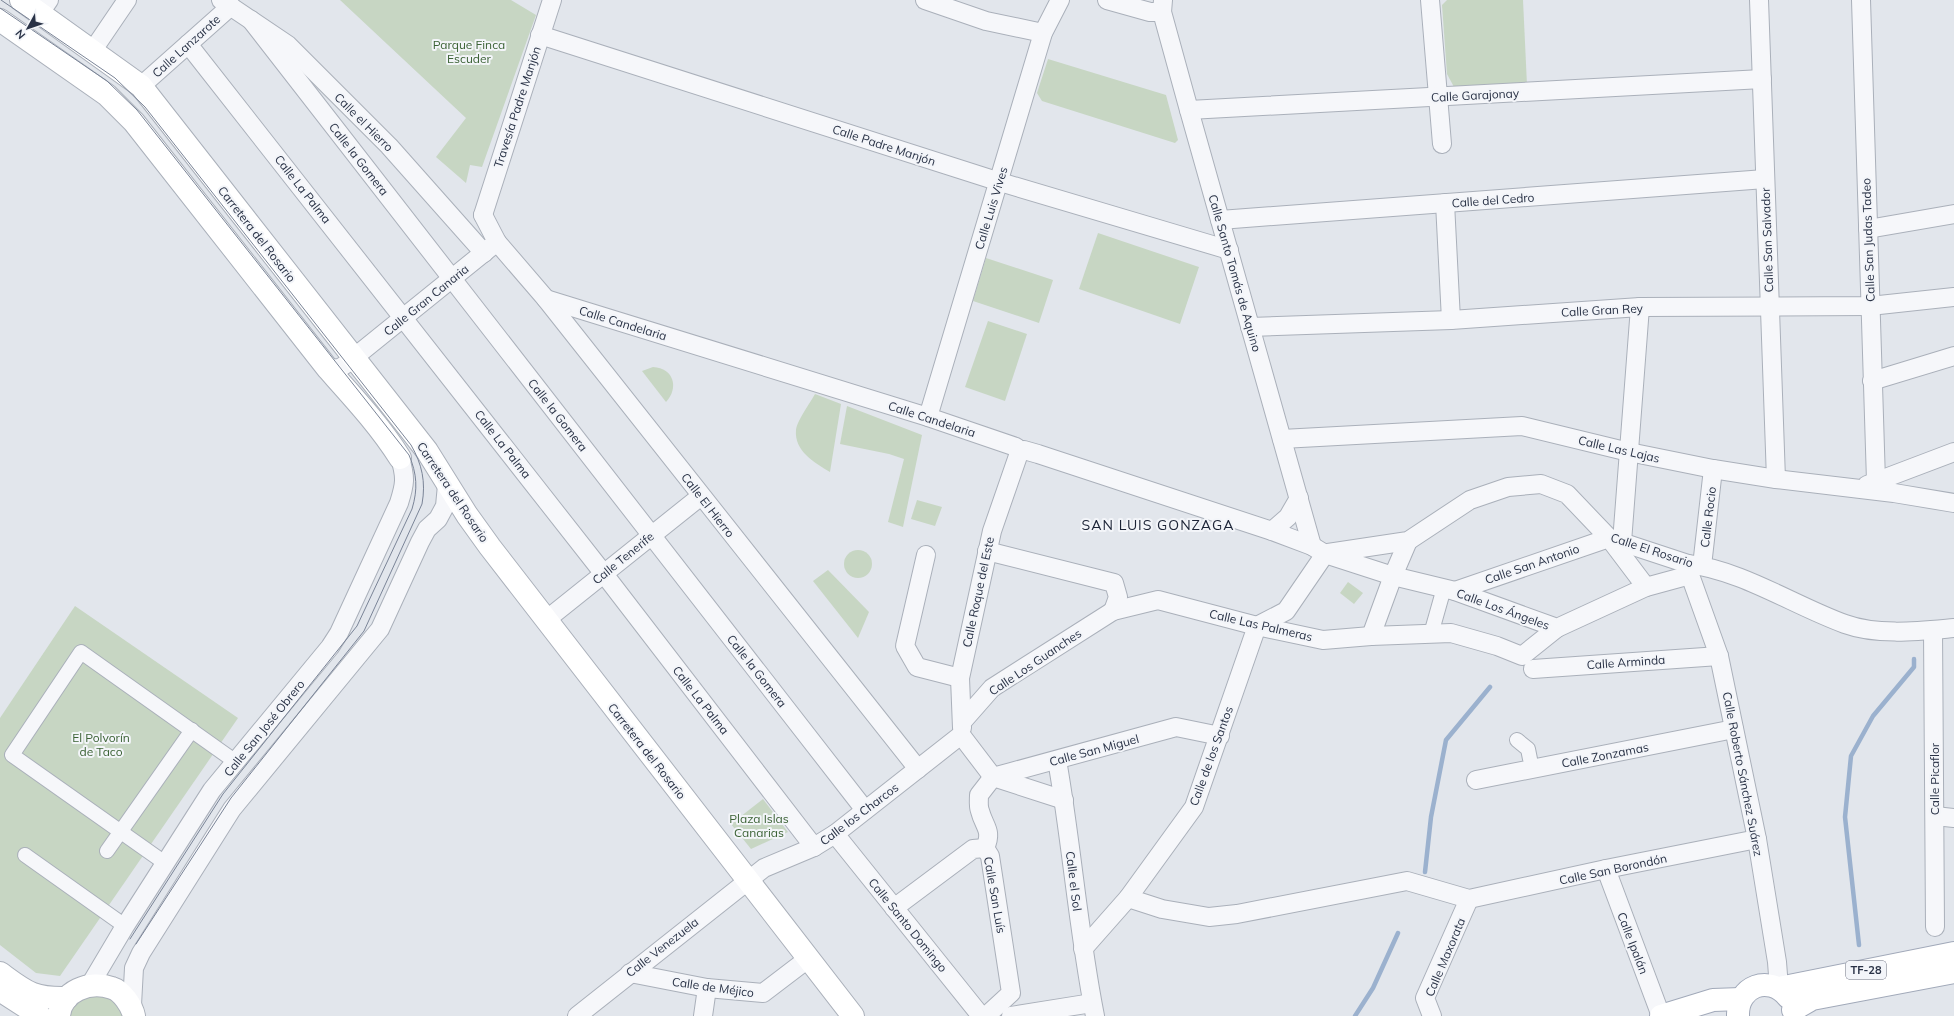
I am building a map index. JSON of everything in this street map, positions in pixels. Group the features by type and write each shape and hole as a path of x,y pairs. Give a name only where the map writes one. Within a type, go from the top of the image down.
{"main road":[{"name":"Carretera del Rosario","path":"21,0 44,7 93,50 141,86 427,451 447,485 490,547 854,1016"},
{"path":"0,20 107,95 126,113 328,369 352,395 400,458"},
{"name":"TF-28","path":"1779,988 1954,953"},
{"name":"TF-28","path":"1661,1016 1713,1000 1739,1007 1746,992 1759,985 1770,985 1779,988 1788,996 1793,1013 1812,999 1954,972"},
{"path":"2,979 31,994 50,998 63,1007 77,989 90,985 113,988 133,1011"},
{"path":"2,979 40,1016"}],"street":[{"path":"93,50 127,0"},
{"name":"Travesía Padre Manjón","path":"483,215 552,0"},
{"path":"925,0 986,21 1043,33"},
{"name":"Calle Luis Vives","path":"928,417 1000,182 1043,33 1060,0"},
{"path":"1107,0 1150,12 1163,6"},
{"path":"1430,0 1442,144"},
{"name":"Calle San Salvador","path":"1759,0 1776,479"},
{"name":"Calle San Judas Tadeo","path":"1861,0 1876,481"},
{"name":"Calle el Hierro","path":"226,3 288,45 389,146 449,214 491,248"},
{"name":"Calle Lanzarote","path":"141,86 188,44 226,3"},
{"name":"Calle Santo Tomás de Aquino","path":"1163,6 1189,110 1228,250 1299,498 1318,550"},
{"name":"Calle la Gomera","path":"251,20 865,810"},
{"name":"Calle Padre Manjón","path":"540,35 1000,182 1228,250"},
{"name":"Calle La Palma","path":"188,44 405,318 814,847"},
{"name":"Calle Garajonay","path":"1189,110 1762,79"},
{"path":"320,108 324,103 332,98 342,99"},
{"name":"Calle del Cedro","path":"1220,220 1765,179"},
{"path":"1446,203 1451,320"},
{"path":"449,214 483,215 491,248"},
{"path":"1868,229 1954,214"},
{"name":"Calle Gran Canaria","path":"328,369 340,368 355,358 491,248"},
{"name":"Calle El Hierro","path":"491,248 546,299 918,769"},
{"name":"Calle Gran Rey","path":"1250,327 1451,320 1640,307 1870,306 1954,297"},
{"name":"Calle Candelaria","path":"546,299 928,417 1016,446 1019,453"},
{"path":"1640,307 1629,452 1616,540 1646,587"},
{"path":"1872,381 1954,356"},
{"name":"Calle Las Lajas","path":"1282,439 1522,426 1629,452 1713,469 1954,503"},
{"path":"1019,453 1024,450 1038,454 1272,531 1318,550 1286,611 1257,626"},
{"path":"1859,490 1876,481 1954,452"},
{"name":"Calle Roque del Este","path":"962,728 960,683 987,551 996,516 1019,453"},
{"name":"Calle San José Obrero","path":"90,985 165,862 212,790 330,647 339,633 399,503 405,483 405,473 400,458"},
{"name":"Calle Rocio","path":"1693,569 1713,469"},
{"name":"Calle El Rosario","path":"1318,550 1408,541 1470,500 1508,487 1541,484 1567,494 1616,540 1693,569 1757,585 1846,624 1879,631 1954,628"},
{"path":"133,1011 134,968 141,953 232,809 380,629 420,542 428,529 438,519 445,506 447,485"},
{"name":"Calle Tenerife","path":"546,620 701,496"},
{"path":"1272,531 1288,517 1299,498"},
{"name":"Calle San Antonio","path":"1450,590 1616,540"},
{"path":"1371,636 1393,576 1408,541"},
{"name":"Calle Los Ángeles","path":"1318,550 1393,576 1450,590 1557,628 1646,587 1693,569"},
{"path":"987,551 1114,584 1118,597 1113,611"},
{"path":"926,555 905,646 917,667 960,683 982,699"},
{"name":"Calle Roberto Sánchez Suárez","path":"1693,569 1719,656 1757,839 1777,962 1779,988"},
{"path":"1431,634 1450,590"},
{"name":"Calle Las Palmeras","path":"1113,611 1158,600 1257,626 1323,640 1371,636 1451,633 1497,646 1522,656 1557,628"},
{"name":"Calle Los Guanches","path":"962,728 982,699 992,688 1113,611"},
{"name":"Calle de los Santos","path":"1083,949 1128,898 1194,807 1220,736 1257,626"},
{"name":"Calle Picaflor","path":"1933,630 1935,816 1933,828 1935,927"},
{"path":"165,862 12,755 81,652 236,762"},
{"name":"Calle Arminda","path":"1533,669 1719,656"},
{"name":"Calle San Miguel","path":"993,777 1176,727 1220,736"},
{"path":"962,728 978,757 993,777 1064,800"},
{"name":"Calle los Charcos","path":"748,880 764,868 814,847 835,834 918,769 962,728"},
{"name":"Calle Zonzamas","path":"1476,780 1734,729"},
{"path":"107,851 192,730"},
{"path":"1517,740 1530,748"},
{"name":"Calle el Sol","path":"1056,760 1064,800 1083,949 1097,1012"},
{"path":"985,848 989,832 979,810 979,795 993,777"},
{"path":"1935,816 1954,818"},
{"name":"Calle Santo Domingo","path":"835,834 981,1016"},
{"name":"Calle San Borondón","path":"1470,899 1757,839"},
{"name":"Calle San Luís","path":"894,908 973,850 985,848 990,856 1011,993 986,1016"},
{"path":"25,855 125,926"},
{"name":"Calle Ipalán","path":"1606,870 1661,1016"},
{"name":"Calle Venezuela","path":"577,1016 748,880"},
{"path":"1128,898 1162,909 1209,917 1237,914 1407,881 1470,899"},
{"name":"Calle Maxorata","path":"1432,1016 1425,998 1470,899"},
{"name":"Calle de Méjico","path":"630,973 707,988 763,993 809,958"},
{"path":"703,1016 707,988"},
{"path":"1011,1016 1097,1012"}],"green space":[{"name":"Parque Finca Escuder","path":"340,0 511,0 536,15 482,167 470,165 466,183 436,157 466,118"},
{"path":"1447,0 1523,0 1527,85 1454,87 1447,74 1442,5"},
{"path":"1048,59 1166,95 1178,140 1175,143 1042,101 1037,93"},
{"path":"1098,233 1199,267 1180,324 1079,289"},
{"path":"986,258 1053,280 1039,323 973,301"},
{"path":"988,321 1027,334 1005,401 965,387"},
{"path":"653,367 666,371 672,380 672,391 666,402 642,371"},
{"path":"815,394 841,404 830,472 807,456 798,444 796,437 797,426"},
{"path":"847,406 922,435 903,527 888,522 904,459 889,454 840,444"},
{"path":"917,500 942,507 935,526 911,519"},
{"path":"858,550 868,554 872,564 868,574 858,578 848,574 844,564 848,554"},
{"path":"828,570 869,612 858,638 813,581"},
{"path":"1348,582 1363,593 1354,604 1340,593"},
{"name":"El Polvorín de Taco","path":"75,606 238,718 60,976 36,973 0,945 0,718"},
{"name":"Plaza Islas Canarias","path":"763,799 788,832 751,849 731,824"},
{"path":"93,995 113,999 125,1016 68,1016 79,1000"}],"waterway":[{"path":"1859,945 1845,817 1851,756 1873,716 1914,667 1914,659"},
{"path":"1425,872 1431,817 1446,740 1490,687"},
{"path":"1355,1016 1373,988 1398,933"}],"tram line":[{"path":"1,0 115,78 145,107 411,445 418,459 422,473 424,488 422,504 364,631 231,798 136,944"},
{"path":"0,8 107,81 137,110 409,455 414,469 416,482 412,509 357,626 223,794 130,939"}],"district":[{"name":"SAN LUIS GONZAGA","path":"1158,525"}]}
